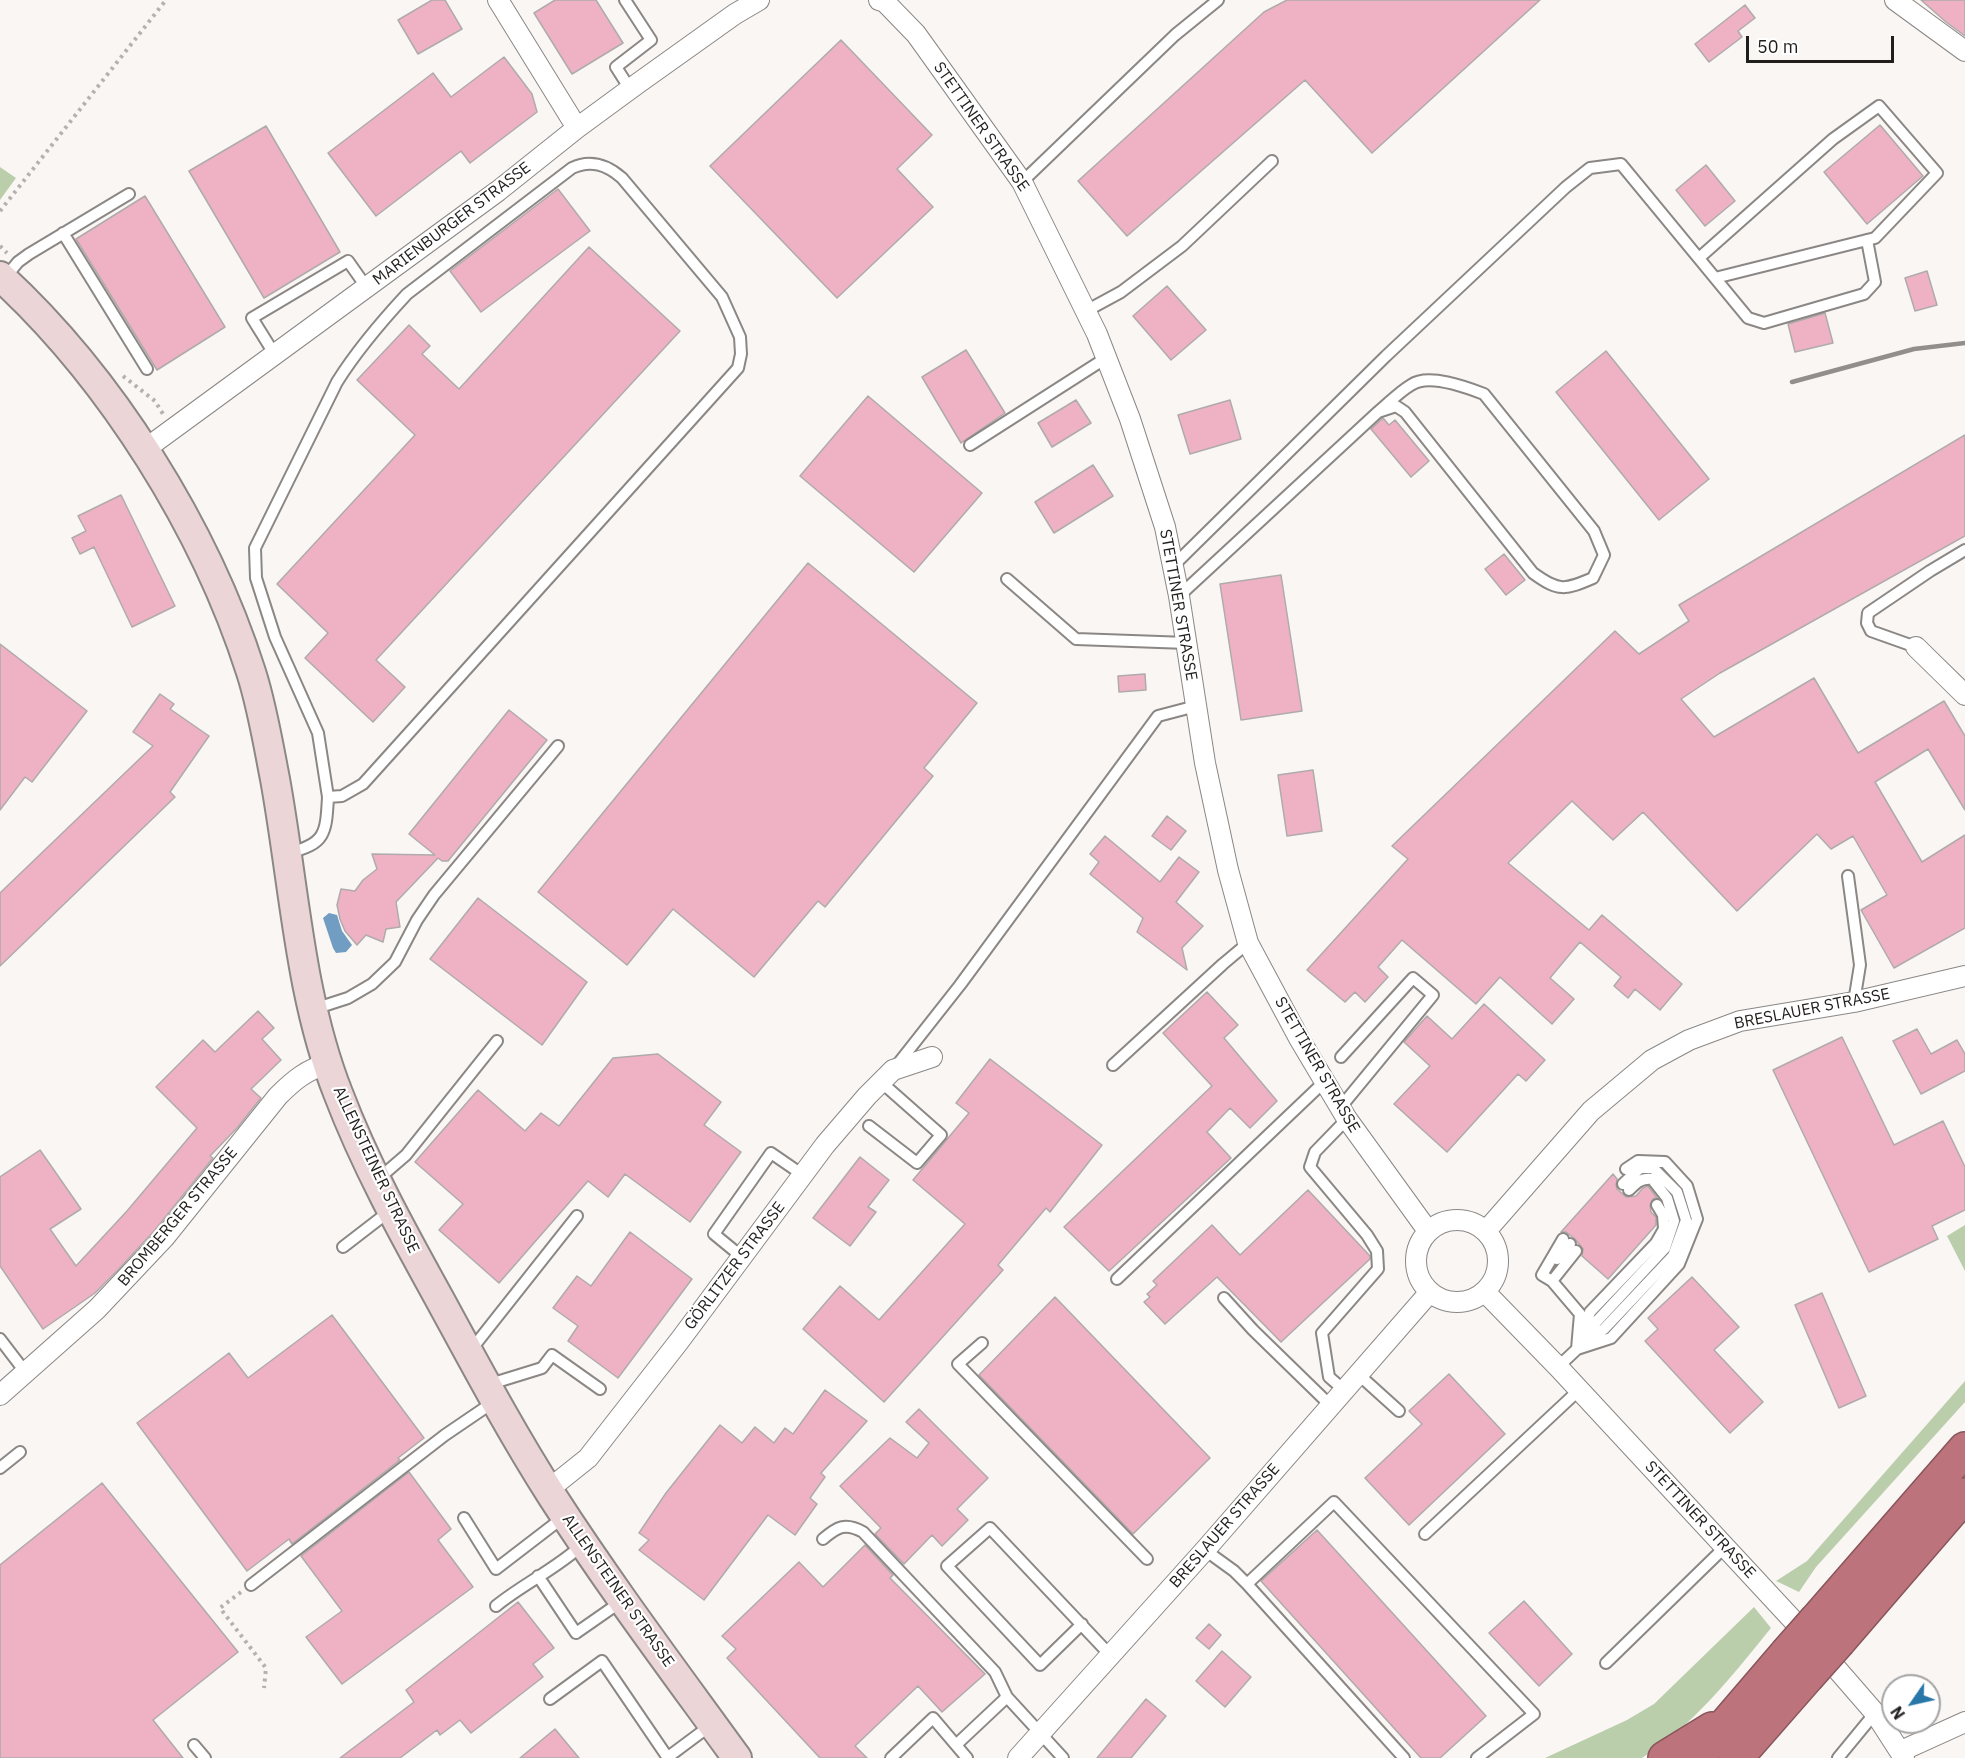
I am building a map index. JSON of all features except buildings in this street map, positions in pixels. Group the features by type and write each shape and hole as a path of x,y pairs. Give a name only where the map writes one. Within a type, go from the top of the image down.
{"highway":[{"path":"1828,1630 1965,1449"},
{"path":"1736,1758 1797,1665 1828,1630 1965,1495"},
{"path":"1665,1758 1732,1717 1797,1665"},
{"path":"1697,1758 1732,1717"}],"street":[{"path":"498,0 578,128"},
{"name":"MARIENBURGER STRASSE","path":"144,450 498,191 630,89 735,14 759,0"},
{"name":"STETTINER STRASSE","path":"879,0 885,2 916,34 1022,182 1086,311 1130,419 1165,526 1179,596 1204,756 1228,870 1248,943 1343,1114 1428,1231"},
{"path":"1895,0 1965,51"},
{"name":"ALLENSTEINER STRASSE","path":"2,278 37,312 76,357 144,450 171,493 221,594 252,675 264,725 313,1009 327,1064 341,1102 376,1180 491,1393 548,1490 623,1600 737,1758"},
{"path":"1916,647 1965,695"},
{"name":"BRESLAUER STRASSE","path":"1486,1232 1591,1112 1652,1060 1689,1040 1740,1021 1854,1002 1965,976"},
{"name":"GÖRLITZER STRASSE","path":"548,1490 588,1458 742,1257 825,1144 887,1076 932,1057"},
{"name":"BROMBERGER STRASSE","path":"0,1395 97,1309 164,1238 278,1096 301,1075 314,1067 327,1064"},
{"path":"1457,1220 1476,1224 1486,1232 1494,1242 1498,1255 1498,1269 1485,1292 1464,1302 1451,1302 1440,1299 1430,1292 1421,1282 1416,1269 1416,1256 1420,1242 1428,1231 1438,1224 1457,1220"},
{"name":"BRESLAUER STRASSE","path":"1018,1758 1205,1550 1430,1292"},
{"name":"STETTINER STRASSE","path":"1485,1292 1725,1547 1875,1713 1902,1755"},
{"path":"1902,1755 1965,1722"}],"lane":[{"path":"625,0 651,40 616,67 630,89"},
{"path":"1022,182 1175,36 1218,0"},
{"path":"1700,258 1833,139 1879,105 1937,173 1875,238 1715,278"},
{"path":"1086,311 1121,292 1182,246 1272,161"},
{"path":"287,854 306,849 317,843 323,834 328,797 318,734 275,637 256,578 255,548 336,382 352,357 385,317 407,294 572,168 582,163 596,163 610,168 622,178 722,297 740,338 741,354 738,368 363,784 342,796 328,797"},
{"path":"1173,566 1386,356 1566,187 1590,168 1621,164 1748,318 1764,322 1864,294 1875,282 1867,240"},
{"path":"2,278 24,258 129,194"},
{"path":"63,233 147,369"},
{"path":"275,355 252,318 348,261 367,288"},
{"path":"970,445 1106,358"},
{"path":"1179,596 1378,412 1413,383 1430,381 1459,385 1484,394 1594,531 1604,555 1593,578 1570,588 1551,586 1533,573 1405,412 1396,406 1378,412"},
{"path":"1916,647 1871,631 1867,623 1868,613 1965,550"},
{"path":"1007,579 1076,639 1186,643"},
{"path":"869,1126 917,1163 941,1134 887,1076 960,985 1158,716 1196,706"},
{"path":"313,1009 348,998 372,984 395,962 417,920 434,895 558,746"},
{"path":"1848,876 1860,965 1854,1002"},
{"path":"1113,1065 1248,943"},
{"path":"1341,1057 1413,978 1433,995 1315,1152 1310,1167 1367,1235 1377,1251 1378,1269 1322,1333 1329,1377 1344,1390"},
{"path":"376,1180 406,1155 497,1041"},
{"path":"1118,1279 1324,1082"},
{"path":"742,1257 714,1234 771,1153 803,1175"},
{"path":"1577,1349 1611,1338 1679,1264 1697,1220 1687,1186 1665,1162 1638,1161 1626,1169"},
{"path":"1558,1368 1577,1349 1597,1321 1665,1248 1674,1221 1667,1198 1652,1179 1644,1179 1632,1187"},
{"path":"1577,1349 1590,1312 1656,1243 1664,1229 1663,1215 1657,1205"},
{"path":"343,1248 392,1210"},
{"path":"469,1352 578,1216"},
{"path":"1547,1278 1570,1245 1547,1278"},
{"path":"1547,1278 1580,1314 1577,1349"},
{"path":"1224,1298 1253,1330 1331,1406"},
{"path":"0,1339 26,1373"},
{"path":"982,1343 958,1364 1147,1559"},
{"path":"251,1585 445,1435 491,1393 542,1368 552,1355 600,1389"},
{"path":"1358,1374 1400,1411"},
{"path":"1425,1534 1579,1390"},
{"path":"0,1468 20,1452"},
{"path":"1247,1584 1334,1502 1534,1714 1477,1758"},
{"path":"464,1518 496,1569 566,1516"},
{"path":"823,1539 832,1531 843,1526 854,1527 863,1532 995,1672 1007,1697 1063,1758"},
{"path":"1082,1624 1040,1665 947,1566 990,1528 1082,1624 1111,1656"},
{"path":"496,1606 515,1591 567,1559 584,1543"},
{"path":"1606,1664 1725,1547"},
{"path":"1205,1550 1234,1571 1247,1584 1404,1758"},
{"path":"538,1576 576,1633 623,1600"},
{"path":"550,1699 602,1661 668,1758 712,1724"},
{"path":"957,1744 1007,1697"},
{"path":"1838,1758 1875,1713"},
{"path":"891,1758 933,1718 967,1758"},
{"path":"194,1745 205,1758"}],"path":[{"path":"0,210 166,0"},
{"path":"251,1585 220,1608 266,1668 264,1688"}],"green space":[{"path":"0,167 16,178 0,200"},
{"path":"1965,1225 1965,1271 1947,1236"},
{"path":"1965,1381 1965,1402 1816,1567 1799,1592 1776,1581 1807,1561"},
{"path":"1754,1607 1771,1628 1712,1698 1661,1745 1642,1758 1545,1758 1627,1720 1654,1704"}],"water":[{"path":"329,913 337,915 342,931 352,945 346,952 336,953 333,948 323,918"}],"railway":[{"path":"1792,382 1914,349 1965,343"}]}
